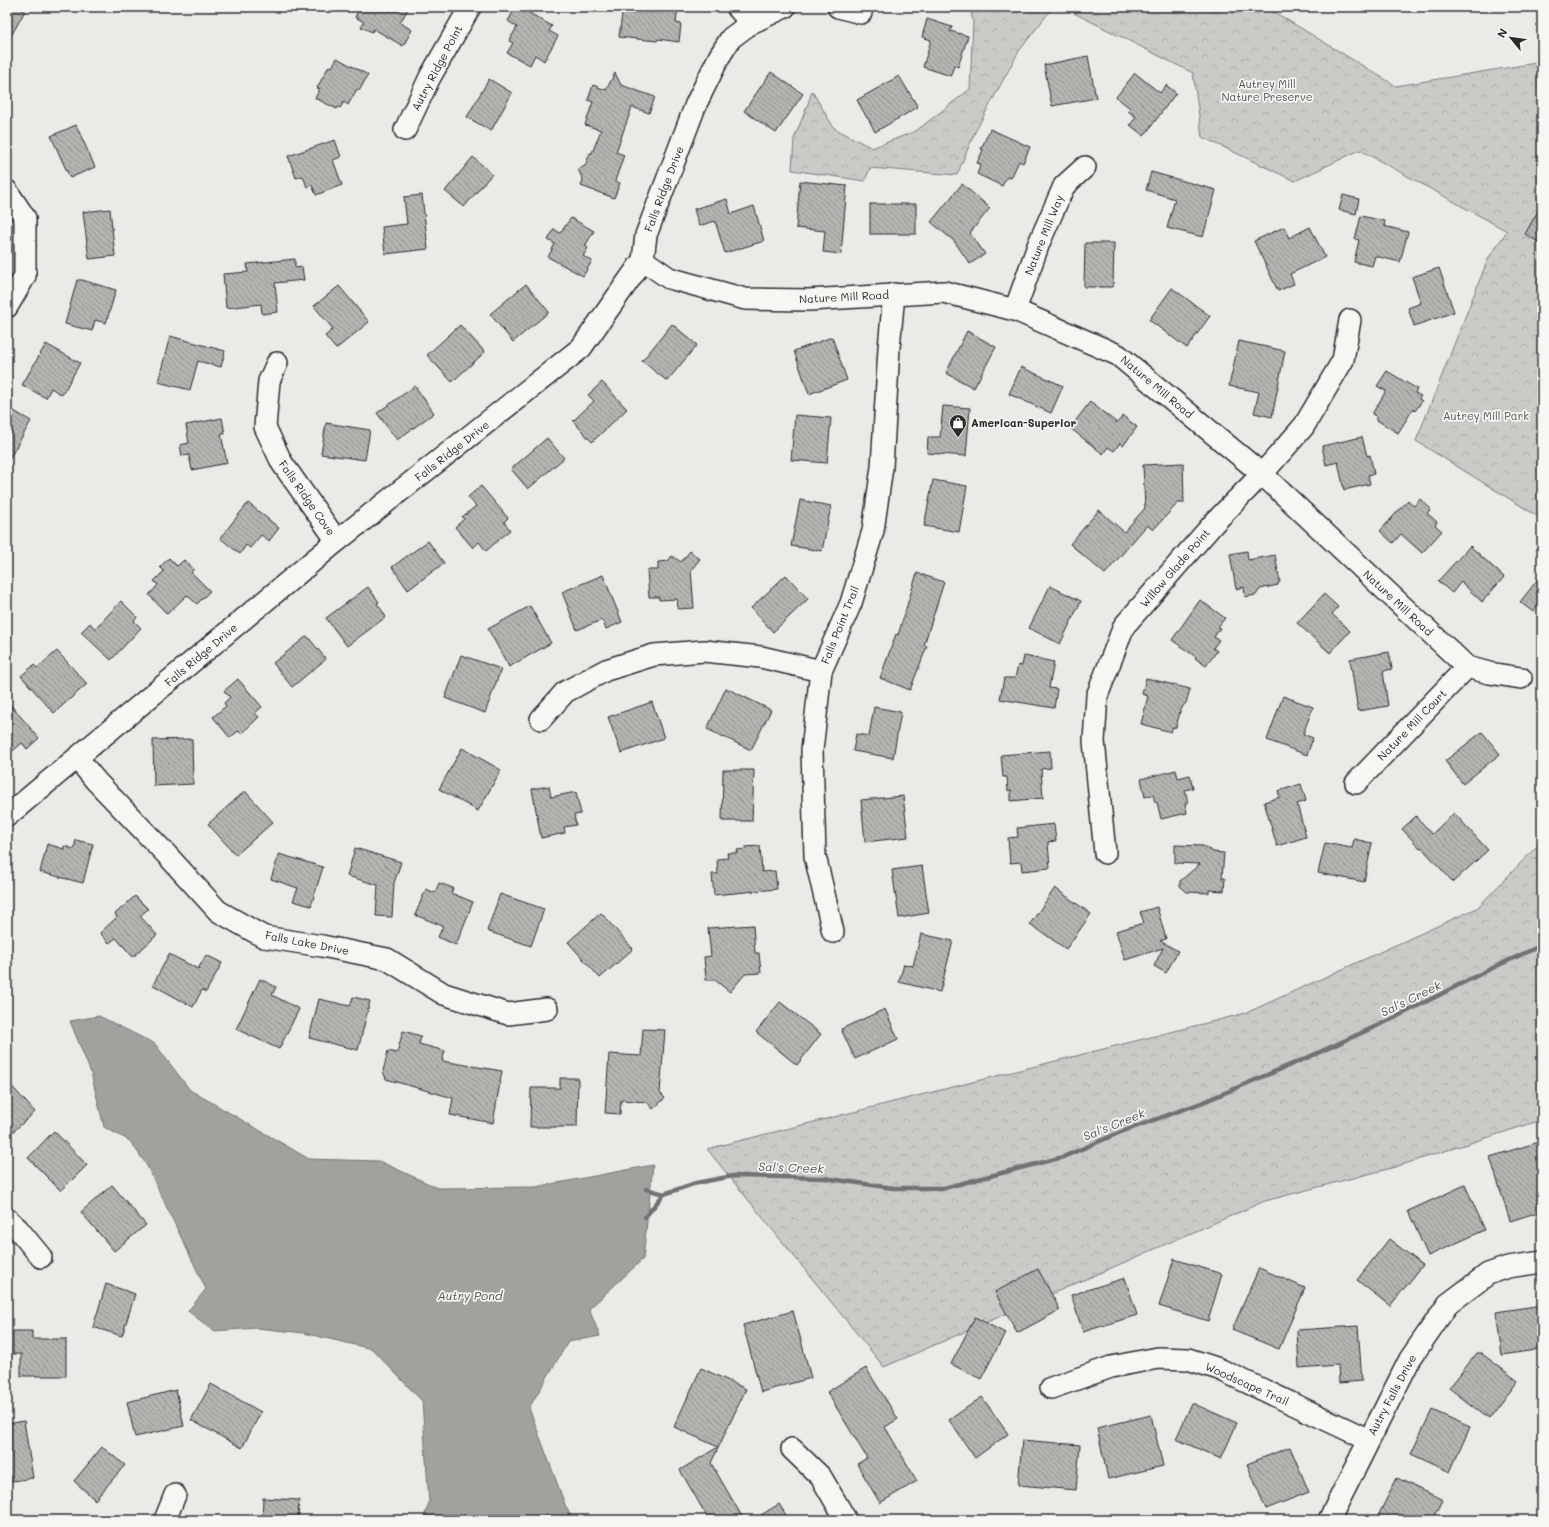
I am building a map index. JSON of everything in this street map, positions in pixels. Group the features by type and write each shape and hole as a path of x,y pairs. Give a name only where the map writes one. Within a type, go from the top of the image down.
{"street":[{"name":"Autry Ridge Point","path":"404,130 430,77 470,7"},
{"path":"737,7 751,23"},
{"name":"Falls Ridge Drive","path":"7,816 338,541 581,348 643,260 646,235 696,104 719,57 731,38 751,23 785,7"},
{"path":"838,7 861,13"},
{"name":"Nature Mill Way","path":"1015,310 1039,243 1064,186 1085,167"},
{"path":"7,191 25,218 25,276 7,307"},
{"name":"Nature Mill Road","path":"643,260 669,278 745,299 809,300 944,292 1015,310 1118,355 1262,474 1467,667 1490,673 1521,678"},
{"name":"Falls Point Trail","path":"833,932 815,856 812,750 821,671 851,603 873,531 882,467 889,348 894,294"},
{"name":"Willow Glade Point","path":"1105,853 1094,741 1097,696 1124,626 1214,523 1262,474 1304,426 1343,360 1350,320"},
{"name":"Falls Ridge Cove","path":"277,363 269,381 265,426 282,463 338,541"},
{"path":"540,719 565,692 606,670 654,655 704,651 761,657 821,671"},
{"name":"Nature Mill Court","path":"1356,783 1467,667"},
{"name":"Falls Lake Drive","path":"77,758 96,781 218,911 264,937 322,946 387,959 444,994 508,1014 547,1009"},
{"path":"7,1219 18,1229 41,1257"},
{"name":"Autry Falls Drive","path":"1329,1520 1410,1359 1448,1304 1488,1274 1508,1267 1542,1262"},
{"name":"Woodscape Trail","path":"1051,1388 1111,1367 1158,1358 1188,1359 1219,1369 1369,1440"},
{"path":"792,1449 821,1476 846,1520"},
{"path":"165,1520 175,1495"}],"green space":[{"path":"970,7 1053,7 1019,51 975,132 957,175 870,168 865,181 792,170 794,139 812,91 834,128 872,148 916,131 970,89 973,22"},
{"name":"Autrey Mill Nature Preserve","path":"1062,7 1266,7 1396,86 1542,62 1542,519 1416,441 1488,259 1507,231 1360,150 1295,181 1202,137 1193,73"},
{"path":"1542,841 1542,1120 1395,1167 1265,1201 884,1367 707,1149 1246,1013 1477,908"}],"water":[{"name":"Autry Pond","path":"99,1016 155,1044 190,1090 309,1159 379,1161 438,1188 536,1187 653,1165 643,1259 589,1309 600,1336 568,1342 529,1408 566,1507 573,1520 423,1520 429,1503 422,1401 372,1349 304,1333 257,1328 214,1331 188,1311 206,1289 146,1164 130,1141 104,1127 91,1073 70,1021"}],"building":[{"path":"7,7 19,7 25,11 7,43"},
{"path":"360,7 409,7 400,23 412,30 403,46 374,29 372,32 361,27 364,22 355,17"},
{"path":"516,7 519,7 552,26 549,31 558,36 544,61 535,55 530,65 507,53 513,43 509,41 517,27 508,21"},
{"path":"623,7 678,7 676,23 681,24 679,42 658,39 657,41 619,37"},
{"path":"927,19 952,27 950,31 968,36 958,67 954,65 951,76 923,67 931,40 922,37"},
{"path":"1088,56 1096,98 1052,106 1044,65"},
{"path":"337,58 368,75 359,91 357,89 348,105 344,102 340,108 338,107 337,109 315,98 320,89 317,88 329,66 332,67"},
{"path":"771,72 803,94 776,133 744,111"},
{"path":"615,73 621,85 655,97 649,113 632,107 616,152 624,155 615,181 620,183 614,198 581,186 583,180 578,169 585,166 601,130 585,125 593,102 588,100 593,85 606,90"},
{"path":"1135,73 1160,93 1166,85 1176,93 1144,136 1130,125 1136,117 1128,111 1130,108 1116,97"},
{"path":"899,76 918,107 875,132 857,100"},
{"path":"489,79 512,93 491,131 467,117"},
{"path":"76,125 95,167 70,178 51,136"},
{"path":"990,129 1030,147 1023,163 1019,161 1011,178 1007,177 1002,186 977,174 981,164 977,163 983,150 981,149"},
{"path":"335,140 341,157 333,160 342,185 316,195 312,185 307,187 303,176 296,178 288,156"},
{"path":"473,157 492,174 464,207 445,191"},
{"path":"1151,172 1216,190 1203,237 1167,228 1175,199 1146,190"},
{"path":"800,181 847,186 841,254 823,252 825,231 796,228"},
{"path":"962,184 990,208 970,233 985,254 970,264 954,241 931,222"},
{"path":"422,195 428,249 385,254 382,227 407,224 404,197"},
{"path":"1343,195 1359,199 1356,214 1339,210"},
{"path":"727,199 731,214 754,206 764,241 725,253 715,221 699,226 694,209"},
{"path":"870,204 916,204 916,234 870,234"},
{"path":"1542,204 1542,244 1525,234"},
{"path":"110,209 115,256 89,259 83,212"},
{"path":"1361,216 1385,221 1384,226 1408,232 1400,262 1375,256 1372,266 1354,262 1359,240 1355,239"},
{"path":"571,218 594,231 585,246 588,248 583,256 592,261 583,276 548,257 555,244 548,240 554,229 560,233"},
{"path":"1284,227 1289,238 1310,227 1325,257 1290,274 1294,284 1278,291 1254,241"},
{"path":"1085,243 1114,243 1113,287 1084,287"},
{"path":"295,259 295,268 302,267 304,280 275,283 278,312 262,314 261,304 226,308 223,274 248,272 247,264"},
{"path":"1439,268 1454,312 1414,326 1408,308 1421,303 1412,277"},
{"path":"77,280 82,280 116,290 106,323 95,320 92,331 65,324"},
{"path":"526,284 549,312 513,342 490,314"},
{"path":"339,286 369,322 336,349 325,336 333,329 314,306"},
{"path":"1172,288 1210,316 1187,348 1149,320"},
{"path":"672,324 697,345 667,381 642,361"},
{"path":"460,325 485,352 452,382 427,355"},
{"path":"967,331 996,347 974,388 946,373"},
{"path":"170,336 225,351 221,367 198,361 190,390 158,382"},
{"path":"832,337 847,380 809,394 794,351"},
{"path":"1239,341 1285,351 1272,417 1254,413 1259,392 1229,386"},
{"path":"46,344 80,363 62,395 51,388 46,398 22,385"},
{"path":"1021,367 1063,386 1051,413 1009,394"},
{"path":"1387,371 1417,389 1415,393 1421,396 1419,399 1422,401 1415,411 1413,409 1398,433 1375,419 1377,417 1372,414 1386,391 1377,386"},
{"path":"602,382 627,409 592,442 573,421 594,401 588,395"},
{"path":"415,386 434,413 397,440 377,413"},
{"path":"1090,402 1117,423 1123,416 1137,427 1123,446 1120,443 1114,451 1108,447 1103,454 1070,428"},
{"path":"943,406 970,408 966,456 927,453 928,437 940,437"},
{"path":"7,407 31,421 7,463"},
{"path":"795,415 831,418 827,463 791,460"},
{"path":"222,418 225,434 221,434 227,463 192,470 189,455 182,456 180,445 189,443 186,425"},
{"path":"326,423 370,430 365,460 321,454"},
{"path":"1362,437 1367,456 1370,455 1374,474 1368,475 1370,484 1344,490 1338,462 1326,465 1322,446"},
{"path":"547,438 564,458 528,489 511,469"},
{"path":"1183,463 1184,503 1178,503 1153,530 1147,525 1105,574 1070,544 1099,510 1124,532 1145,508 1143,465"},
{"path":"933,480 967,486 959,532 924,526"},
{"path":"481,486 508,518 504,522 510,530 486,551 479,542 473,548 455,527 464,519 462,517 476,506 468,497"},
{"path":"1420,499 1431,509 1427,513 1437,522 1435,525 1442,531 1422,553 1401,534 1393,543 1380,531 1408,500 1414,506"},
{"path":"800,500 831,506 822,551 791,546"},
{"path":"248,503 279,528 269,541 261,535 250,548 246,545 240,554 220,538"},
{"path":"428,541 444,563 408,590 392,567"},
{"path":"1470,546 1504,577 1482,602 1461,582 1452,593 1438,581"},
{"path":"690,551 700,559 691,570 694,608 678,609 677,599 659,600 659,597 649,597 647,570 658,570 658,562 668,561 672,556 681,562"},
{"path":"1247,551 1248,560 1275,555 1280,582 1278,585 1260,589 1256,595 1245,597 1244,587 1236,589 1230,554"},
{"path":"169,558 177,566 184,560 194,569 191,572 210,591 197,604 187,595 167,614 149,595 158,585 154,581 164,571 160,567"},
{"path":"917,573 944,582 924,645 927,646 910,690 880,678 896,634 898,635"},
{"path":"1542,574 1542,601 1533,612 1520,602"},
{"path":"603,575 622,622 606,629 602,620 577,630 562,592"},
{"path":"786,575 808,599 773,632 751,608"},
{"path":"1050,586 1081,601 1060,644 1029,628"},
{"path":"368,587 379,602 377,603 386,617 347,646 326,618"},
{"path":"1324,594 1338,607 1332,614 1350,631 1330,653 1297,623"},
{"path":"1200,600 1225,618 1218,627 1220,628 1214,637 1219,640 1213,648 1217,651 1206,666 1172,640"},
{"path":"121,601 137,617 134,621 141,628 111,660 81,632 90,623 95,629"},
{"path":"530,606 551,643 509,667 488,629"},
{"path":"307,636 326,659 292,687 273,663"},
{"path":"57,651 87,684 54,713 21,676 34,665 37,668"},
{"path":"1389,652 1392,669 1383,671 1388,706 1358,711 1350,659"},
{"path":"461,655 501,669 485,713 445,698"},
{"path":"1024,656 1054,662 1049,688 1057,689 1054,708 1000,699 1004,678 1015,678 1018,665 1022,666"},
{"path":"1146,678 1190,689 1186,703 1180,712 1176,727 1172,728 1171,732 1141,724 1148,696 1142,694"},
{"path":"238,679 262,707 255,713 259,717 241,734 238,731 230,738 213,717 226,706 224,703 230,697 224,691"},
{"path":"726,688 771,710 751,750 707,729"},
{"path":"1283,696 1313,707 1303,734 1313,738 1307,755 1267,740"},
{"path":"7,701 39,738 27,749 22,743 7,756"},
{"path":"652,702 664,738 621,753 608,717"},
{"path":"874,707 901,712 893,758 853,751 856,734 869,736"},
{"path":"1482,732 1500,754 1463,784 1445,761"},
{"path":"192,739 193,784 154,786 153,740"},
{"path":"462,748 501,770 478,811 439,789"},
{"path":"1050,751 1051,768 1041,769 1043,798 1011,801 1011,790 1008,791 1007,777 1003,777 1001,755"},
{"path":"723,770 754,770 752,821 722,821"},
{"path":"1176,770 1178,778 1190,775 1193,788 1185,790 1188,803 1185,803 1187,813 1161,819 1157,802 1155,802 1153,795 1145,797 1141,779"},
{"path":"1301,784 1306,801 1297,804 1306,837 1277,846 1264,802 1280,797 1278,791"},
{"path":"549,786 551,797 576,792 581,814 574,815 576,825 564,827 565,833 541,838 532,789"},
{"path":"245,791 273,822 236,855 208,824"},
{"path":"903,796 908,837 865,842 861,800"},
{"path":"1454,813 1488,850 1453,882 1421,847 1420,848 1402,829 1416,816 1432,834"},
{"path":"1054,824 1056,841 1048,842 1050,868 1022,871 1021,862 1010,863 1008,838 1018,837 1017,828"},
{"path":"1354,839 1372,843 1364,882 1318,873 1325,843 1352,848"},
{"path":"76,840 93,844 83,883 40,872 47,844 64,849 64,846 74,849"},
{"path":"1175,845 1203,846 1213,852 1224,853 1222,878 1225,878 1224,891 1209,890 1209,893 1187,892 1180,886 1180,881 1200,864 1175,863"},
{"path":"760,846 762,872 775,871 777,889 714,895 712,874 718,874 717,859 728,858 727,853 738,853 737,850 746,849 745,847"},
{"path":"355,848 401,862 394,883 392,917 376,916 378,885 347,876"},
{"path":"279,854 323,867 311,906 293,901 298,888 271,879"},
{"path":"922,866 929,913 899,918 892,870"},
{"path":"439,883 453,888 451,893 473,902 456,945 438,937 443,926 415,915 426,889 435,893"},
{"path":"1055,888 1091,914 1066,949 1030,924"},
{"path":"500,894 544,909 531,946 487,931"},
{"path":"135,896 148,909 140,916 157,935 133,957 116,938 109,943 100,933 117,917 115,914"},
{"path":"1157,907 1166,939 1160,941 1178,951 1166,973 1154,966 1163,948 1125,960 1116,931 1144,923 1140,912"},
{"path":"601,913 633,949 600,978 568,942"},
{"path":"753,925 755,953 759,953 761,973 745,974 730,992 715,980 706,980 704,957 711,956 708,928"},
{"path":"921,934 953,941 940,992 899,982 904,964 913,966"},
{"path":"169,954 198,969 206,955 222,963 206,992 202,990 193,1007 153,985"},
{"path":"260,979 276,987 272,995 299,1009 279,1049 236,1029"},
{"path":"353,997 370,1001 358,1050 309,1038 319,999 350,1006"},
{"path":"780,1002 821,1034 797,1065 756,1032"},
{"path":"885,1009 898,1039 855,1059 841,1029"},
{"path":"643,1029 665,1030 660,1093 665,1098 653,1109 647,1102 621,1100 620,1114 605,1113 609,1054 641,1056"},
{"path":"403,1031 421,1036 419,1044 445,1051 442,1061 502,1071 493,1123 450,1115 453,1098 386,1079 383,1071 388,1051 397,1053"},
{"path":"560,1078 578,1078 577,1127 530,1127 531,1088 560,1088"},
{"path":"7,1081 35,1112 7,1137"},
{"path":"54,1131 87,1165 61,1191 28,1158"},
{"path":"1542,1141 1542,1211 1510,1221 1490,1157"},
{"path":"112,1185 146,1225 114,1251 81,1212"},
{"path":"1465,1185 1485,1230 1428,1256 1408,1211"},
{"path":"1389,1239 1423,1265 1390,1306 1357,1280"},
{"path":"1174,1259 1222,1274 1208,1321 1159,1306"},
{"path":"1259,1268 1305,1288 1279,1349 1232,1330"},
{"path":"1038,1269 1060,1310 1017,1333 995,1292"},
{"path":"1125,1278 1137,1315 1083,1332 1071,1295"},
{"path":"106,1284 135,1294 122,1336 93,1327"},
{"path":"1542,1305 1542,1349 1502,1355 1496,1312"},
{"path":"793,1311 811,1378 761,1392 743,1325"},
{"path":"975,1317 1005,1333 981,1379 951,1364"},
{"path":"1358,1326 1362,1381 1339,1383 1338,1365 1299,1368 1297,1330"},
{"path":"13,1331 32,1331 32,1339 66,1339 66,1376 21,1376 21,1354 13,1354"},
{"path":"1477,1353 1481,1353 1518,1381 1489,1419 1449,1388"},
{"path":"701,1368 746,1389 711,1463 744,1520 709,1520 680,1470 718,1447 674,1427"},
{"path":"866,1368 898,1419 885,1427 917,1481 880,1503 857,1464 867,1458 827,1392"},
{"path":"211,1384 261,1412 242,1448 191,1420"},
{"path":"176,1390 184,1426 135,1437 127,1402"},
{"path":"982,1397 1008,1434 975,1458 949,1420"},
{"path":"1192,1403 1237,1423 1221,1459 1176,1439"},
{"path":"1432,1410 1470,1427 1450,1472 1411,1454"},
{"path":"1151,1415 1163,1466 1108,1479 1097,1428"},
{"path":"24,1421 33,1478 7,1482 7,1424"},
{"path":"1022,1440 1080,1445 1076,1490 1018,1485"},
{"path":"102,1447 125,1465 95,1500 74,1481"},
{"path":"1290,1447 1309,1492 1266,1509 1247,1464"},
{"path":"1397,1478 1443,1500 1433,1520 1376,1520"},
{"path":"263,1498 299,1500 298,1520 262,1520"},
{"path":"779,1504 789,1520 753,1520"}],"waterway":[{"name":"Sal's Creek","path":"664,1194 696,1183 733,1176 824,1178 893,1188 944,1188 1063,1157 1121,1132 1201,1103 1309,1057 1394,1018 1486,971 1542,945"},
{"path":"646,1189 664,1194"},
{"path":"645,1217 664,1194"}],"place":[{"name":"American-Superior","path":"958,438"}],"park label":[{"name":"Autrey Mill Park","path":"1486,416"}]}
